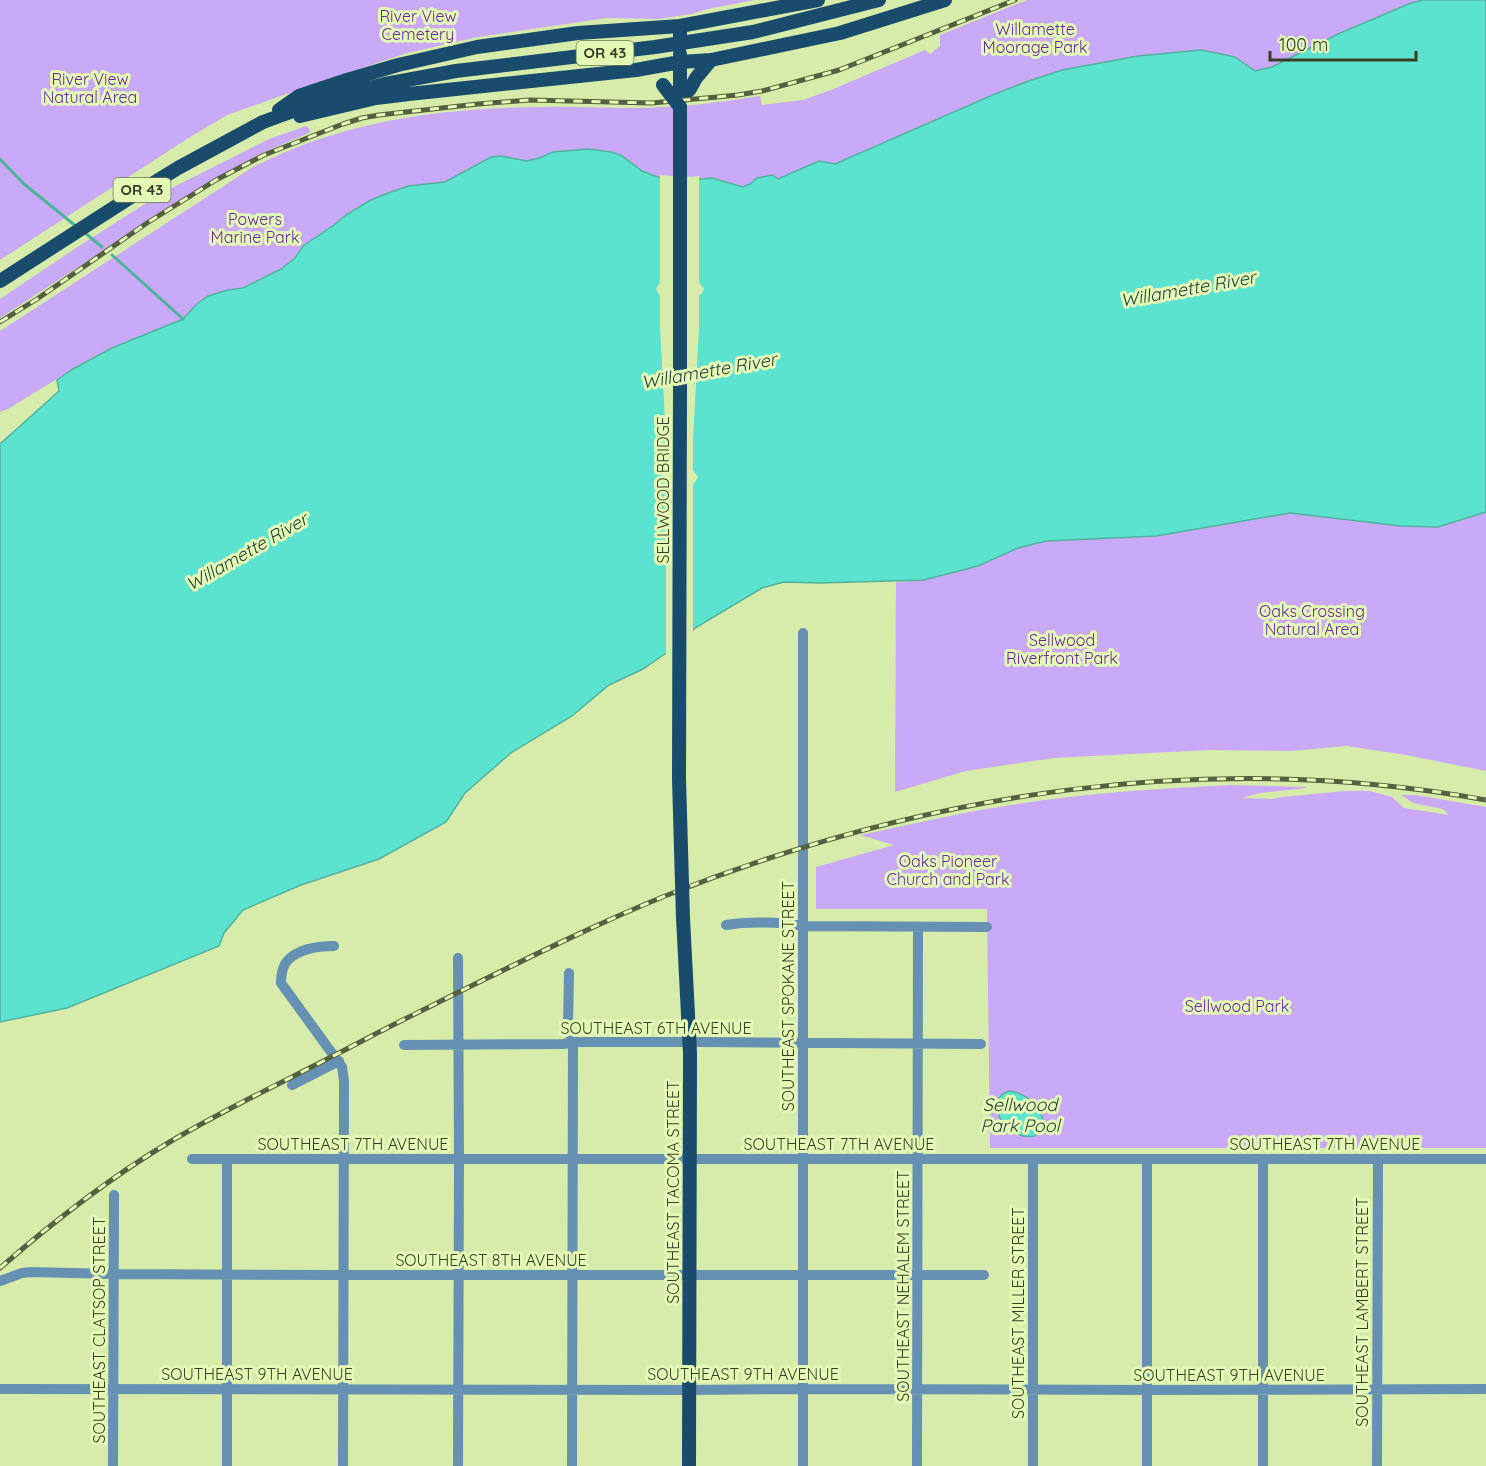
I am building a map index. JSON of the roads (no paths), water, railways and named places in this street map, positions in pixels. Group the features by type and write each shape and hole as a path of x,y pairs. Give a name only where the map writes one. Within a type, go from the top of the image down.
{"main road":[{"path":"263,122 299,96 398,65 477,46 578,33 680,27 818,0"},
{"name":"OR 43","path":"0,281 178,168 263,122 326,99 386,84 456,71 655,47 753,32 879,0"},
{"path":"263,122 376,99 711,60 840,33 945,0"},
{"name":"SELLWOOD BRIDGE","path":"680,27 679,779 683,918"},
{"path":"636,70 656,77 680,103 711,60"},
{"name":"SOUTHEAST TACOMA STREET","path":"683,918 689,1042 689,1466"}],"street":[{"name":"SOUTHEAST SPOKANE STREET","path":"803,633 803,1466"},
{"path":"726,926 738,923 803,926 987,927"},
{"name":"SOUTHEAST NEHALEM STREET","path":"917,1466 918,927"},
{"path":"334,946 321,946 304,951 287,961 281,983 339,1061 344,1081 343,1466"},
{"path":"458,958 458,1466"},
{"path":"569,973 568,1029 573,1042 572,1466"},
{"name":"SOUTHEAST 6TH AVENUE","path":"404,1045 564,1044 573,1042 981,1044"},
{"path":"292,1085 339,1061"},
{"name":"SOUTHEAST 7TH AVENUE","path":"192,1159 1486,1159"},
{"name":"SOUTHEAST MILLER STREET","path":"1033,1159 1033,1466"},
{"path":"1147,1159 1148,1466"},
{"path":"1263,1159 1263,1466"},
{"name":"SOUTHEAST LAMBERT STREET","path":"1377,1466 1378,1159"},
{"path":"227,1160 227,1466"},
{"name":"SOUTHEAST CLATSOP STREET","path":"113,1466 114,1195"},
{"name":"SOUTHEAST 8TH AVENUE","path":"0,1281 31,1272 342,1275 984,1275"},
{"name":"SOUTHEAST 9TH AVENUE","path":"0,1389 1486,1389"}],"water":[{"name":"Willamette River","path":"1423,0 1486,0 1486,512 1438,527 1401,526 1290,513 1156,536 1046,541 1018,548 978,566 924,580 784,582 762,588 695,628 672,649 643,669 609,685 572,716 512,752 465,793 446,822 379,859 301,885 243,910 224,933 219,946 67,1008 0,1022 0,444 59,391 57,380 112,348 183,319 208,296 243,288 281,269 295,258 303,246 369,201 408,186 445,182 491,157 501,156 527,161 553,152 588,149 612,152 622,156 642,171 663,179 712,178 743,187 757,178 772,175 778,179 819,161 835,164 995,94 1062,70 1138,56 1201,50 1235,57 1255,71 1272,67 1338,34"},
{"name":"Sellwood Park Pool","path":"1009,1091 1024,1096 1037,1108 1043,1122 1035,1136 1015,1133 1001,1119 997,1111 997,1103 1001,1096"}],"waterway":[{"path":"0,159 24,184 77,227"},
{"path":"85,233 102,247"},
{"path":"112,255 183,319"}],"railway":[{"path":"0,322 147,223 216,180 264,155 343,124 379,115 478,104 529,100 652,103 762,91 839,70 1015,0"},
{"path":"0,1268 102,1186 215,1116 410,1016 588,930 665,896 764,860 864,830 966,806 1069,790 1173,781 1277,779 1382,785 1486,800"}],"park label":[{"name":"River View Cemetery","path":"418,25"},
{"name":"Willamette Moorage Park","path":"1035,38"},
{"name":"River View Natural Area","path":"90,88"},
{"name":"Powers Marine Park","path":"255,228"},
{"name":"Oaks Crossing Natural Area","path":"1312,620"},
{"name":"Sellwood Riverfront Park","path":"1062,649"},
{"name":"Oaks Pioneer Church and Park","path":"948,870"},
{"name":"Sellwood Park","path":"1237,1006"}]}
